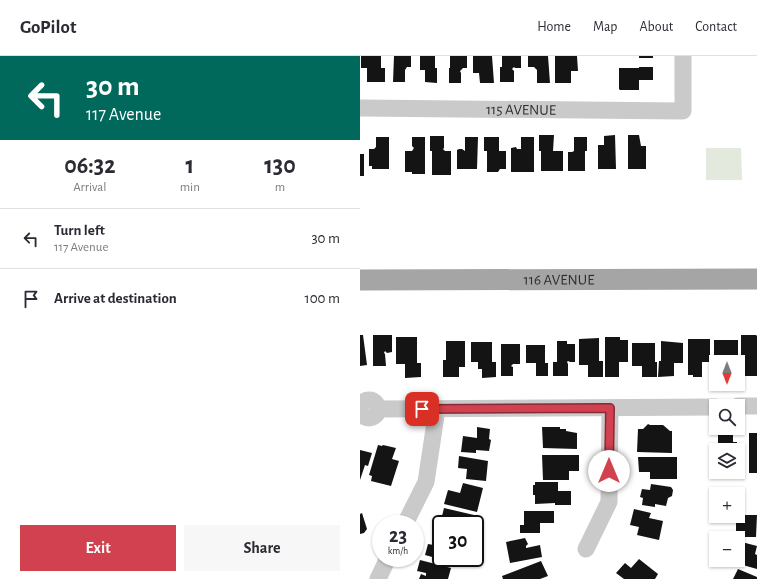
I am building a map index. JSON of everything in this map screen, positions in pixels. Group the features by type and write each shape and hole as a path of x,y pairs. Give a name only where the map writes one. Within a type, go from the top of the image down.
{"main road":[{"name":"116 AVENUE","path":"360,280 757,279"}],"street":[{"name":"115 AVENUE","path":"360,108 683,111 683,56"},
{"path":"745,406 757,406"},
{"path":"378,409 709,407"},
{"path":"586,549 609,502 610,408"},
{"path":"410,515 426,482 437,409"},
{"path":"378,579 384,567"}],"shaded area":[{"path":"706,148 741,148 742,180 706,180"}],"building":[{"path":"361,56 381,56 381,68 385,68 385,82 367,82 367,68 361,68"},
{"path":"394,56 411,56 411,67 407,67 405,70 405,82 393,82"},
{"path":"420,56 435,56 437,83 425,82 425,70 420,70"},
{"path":"450,56 467,56 467,68 463,68 460,71 461,83 449,83"},
{"path":"473,56 492,56 494,83 480,83 479,73 473,73"},
{"path":"502,56 521,56 521,68 514,67 512,69 514,71 514,82 500,82"},
{"path":"528,56 548,56 550,83 537,83 537,70 534,67 528,67"},
{"path":"555,56 577,56 578,71 571,71 571,83 555,83"},
{"path":"639,56 653,56 653,58 639,58"},
{"path":"653,67 653,80 639,80 639,90 620,90 619,68"},
{"path":"539,135 554,135 553,151 563,151 563,171 541,171"},
{"path":"615,135 616,169 598,169 598,145 604,145 604,136"},
{"path":"628,135 639,135 641,146 646,146 646,169 628,169"},
{"path":"430,136 444,136 443,149 445,151 451,151 451,175 432,175 432,151 430,151"},
{"path":"376,137 389,137 389,169 372,169 372,166 369,166 369,149 374,149 376,147"},
{"path":"412,137 425,137 425,174 412,174 412,172 405,172 405,151 412,151 414,148 412,146"},
{"path":"465,137 478,137 477,169 457,169 457,150 462,149 465,151"},
{"path":"484,137 499,137 499,151 506,151 506,169 500,169 498,172 487,172 487,151 484,151"},
{"path":"521,137 534,137 534,172 511,172 511,148 516,147 517,149 521,149"},
{"path":"574,137 587,137 585,171 568,171 568,152 574,151"},
{"path":"360,154 364,154 364,176 360,176"},
{"path":"360,335 363,335 367,365 360,366"},
{"path":"373,335 392,335 392,352 387,353 385,351 384,353 386,366 373,366"},
{"path":"741,335 756,335 757,376 745,376 745,355 741,355"},
{"path":"396,337 417,337 417,363 421,363 421,377 405,378 405,364 396,364"},
{"path":"605,337 620,337 620,340 628,340 628,362 619,362 619,377 605,377"},
{"path":"599,338 599,361 603,361 603,377 588,377 588,365 579,365 579,339"},
{"path":"688,339 710,339 709,362 702,362 702,377 693,377 693,375 688,375"},
{"path":"714,340 738,340 738,355 714,355"},
{"path":"446,341 465,341 465,367 459,367 459,377 443,377 443,360 446,360"},
{"path":"557,341 567,341 567,344 575,344 575,362 567,362 568,376 553,376 553,362 557,362"},
{"path":"661,341 683,343 683,363 674,363 674,376 658,377 659,361 661,361"},
{"path":"471,342 492,342 492,362 496,362 496,377 482,378 482,369 478,369 478,362 471,362"},
{"path":"632,343 655,343 657,377 642,377 642,366 632,366"},
{"path":"501,344 520,344 520,364 513,364 511,366 513,367 513,376 501,376"},
{"path":"526,345 545,345 545,363 548,363 548,376 536,376 536,363 526,363"},
{"path":"648,424 663,425 672,431 672,453 637,452 638,429 643,429"},
{"path":"477,427 490,429 489,439 491,440 489,451 476,450 476,453 461,452 463,436 477,438"},
{"path":"542,427 560,427 560,429 566,429 566,431 577,433 577,449 543,448"},
{"path":"749,433 757,433 757,473 749,473"},
{"path":"718,435 733,435 733,442 737,442 737,443 718,443"},
{"path":"378,445 396,448 392,459 399,461 391,486 371,481 372,476 369,475"},
{"path":"360,450 372,453 368,466 365,465 360,480"},
{"path":"542,455 579,455 579,471 569,471 569,480 543,480"},
{"path":"459,456 488,461 486,481 466,479 467,469 458,468"},
{"path":"638,457 677,457 677,479 650,479 650,472 639,472"},
{"path":"535,482 558,482 558,491 571,491 571,505 555,505 555,503 535,504 533,485 535,485"},
{"path":"463,483 483,488 477,512 444,504 448,490 460,493"},
{"path":"651,484 671,487 673,490 672,496 668,498 666,506 655,504 655,507 642,505 643,498 640,497 642,489 650,490"},
{"path":"444,508 474,515 442,515"},
{"path":"634,509 651,513 649,518 663,521 659,540 637,535 639,527 630,525"},
{"path":"524,511 554,511 554,523 540,523 540,533 520,533 520,525 524,525"},
{"path":"362,513 367,529 364,533 360,534 360,514"},
{"path":"745,515 757,515 756,537 745,537 745,531 736,531 736,523 745,523"},
{"path":"525,538 528,544 526,548 540,545 542,557 510,563 506,542"},
{"path":"745,543 757,546 755,554 757,555 757,569 745,566"},
{"path":"428,544 432,545 432,557 425,555"},
{"path":"639,559 658,574 655,579 624,579 616,573 625,563 631,568"},
{"path":"424,561 432,563 432,567 451,568 448,579 419,579 421,574 426,576 426,573 417,571 418,567 424,567"},
{"path":"541,561 548,576 540,579 503,579 502,576"},
{"path":"738,569 757,577 757,579 733,579"}],"route":[{"path":"422,409 610,408 609,471"}]}
